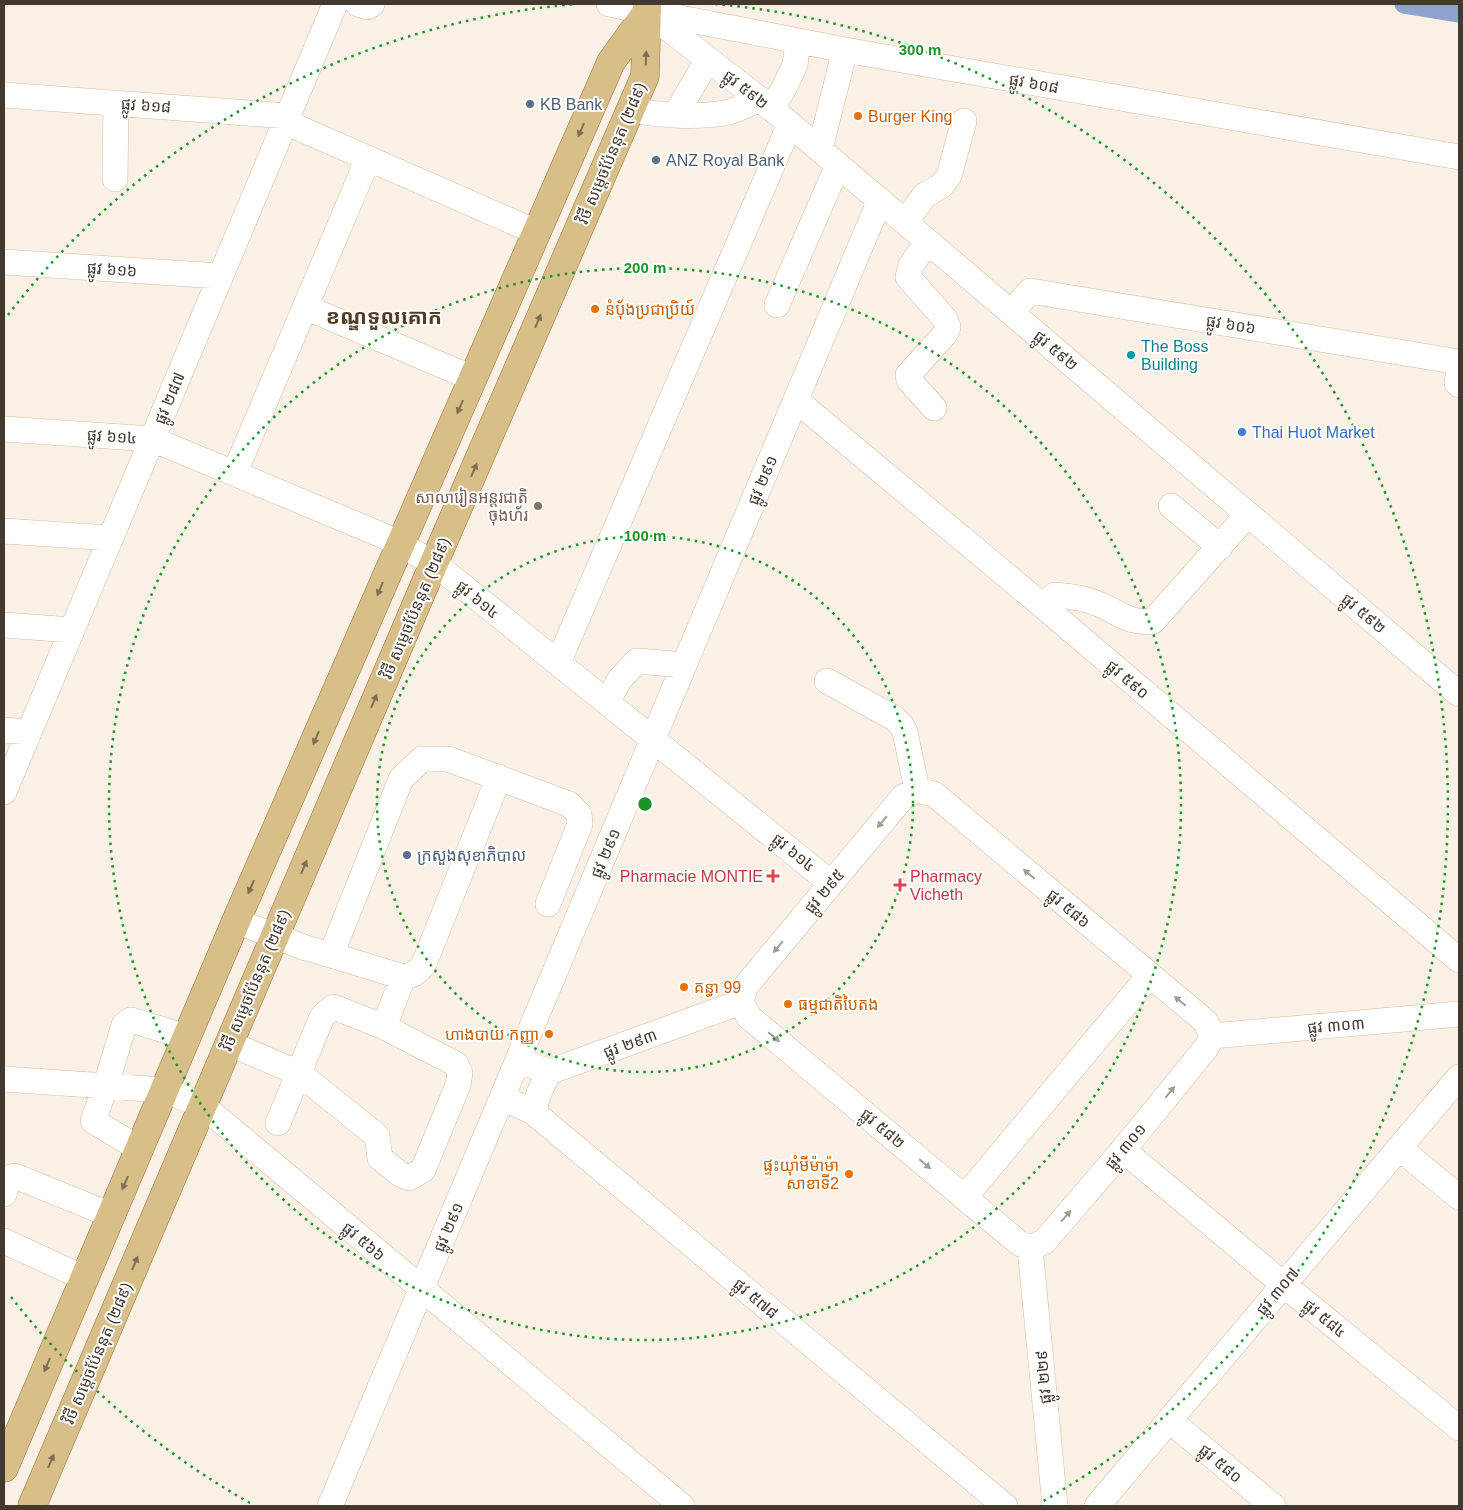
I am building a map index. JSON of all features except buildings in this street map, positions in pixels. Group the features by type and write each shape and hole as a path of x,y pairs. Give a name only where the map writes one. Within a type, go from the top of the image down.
{"main road":[{"name":"វិថី សម្តេចប៉ែននុត (២៨៩)","path":"32,1506 228,1043 645,76 647,8"},
{"path":"4,1468 236,922 536,232 611,62 647,8"},
{"path":"293,792 329,808"},
{"path":"59,1337 97,1353"}],"street":[{"name":"ផ្លូវ ២៨៧","path":"4,792 335,4"},
{"path":"358,4 367,7 372,4"},
{"name":"ផ្លូវ ៦០៨","path":"609,4 647,8 798,42 1459,157"},
{"name":"ផ្លូវ ៥៩២","path":"647,8 766,104 880,200 1459,694"},
{"path":"630,110 647,113 676,114 725,113 766,104 783,90 795,65 798,42"},
{"path":"778,305 829,157 845,50"},
{"path":"676,114 708,59"},
{"name":"ផ្លូវ ៦១៨","path":"4,95 116,103 286,119 368,159 536,232"},
{"path":"115,179 116,103"},
{"path":"905,222 925,195 941,186 949,176 964,122"},
{"path":"558,663 790,124"},
{"path":"235,472 368,159"},
{"name":"ផ្លូវ ២៩១","path":"335,1504 422,1289 880,200"},
{"path":"928,242 909,269 908,277 945,318 948,327 945,334 908,375 909,380 934,408"},
{"name":"ផ្លូវ ៦១៦","path":"4,262 220,276"},
{"name":"ផ្លូវ ៦០៦","path":"1012,312 1030,291 1459,362"},
{"path":"305,306 472,378"},
{"path":"1459,369 1457,383 1459,385"},
{"name":"ផ្លូវ ៥៩០","path":"796,400 1043,606 1459,960"},
{"name":"ផ្លូវ ៦១៤","path":"4,429 152,438 400,544 434,563 831,883"},
{"path":"1171,506 1220,547"},
{"path":"1043,606 1055,595 1078,597 1141,623 1153,621 1248,514"},
{"path":"4,531 110,538"},
{"path":"4,625 72,630"},
{"path":"607,702 620,679 637,661 684,665"},
{"path":"827,681 894,718 902,726 918,790"},
{"path":"4,730 29,732"},
{"path":"331,955 401,779 422,759 448,758 569,804 580,814 580,824 548,904"},
{"path":"236,922 274,937 403,977 414,974 423,966 499,778"},
{"name":"ផ្លូវ ២៩៥","path":"741,1002 745,987 831,883 903,797 918,790"},
{"name":"ផ្លូវ ៥៨៦","path":"918,790 934,794 1206,1022 1212,1036"},
{"path":"965,1197 1149,976"},
{"path":"384,1027 403,977"},
{"name":"ផ្លូវ ២៩៣","path":"549,1072 741,1002"},
{"name":"ផ្លូវ ៥៨២","path":"741,1002 749,1017 1019,1243 1030,1248"},
{"path":"228,1043 299,1073 377,1136 380,1158 400,1174 409,1178 422,1170 458,1085 460,1073 456,1064 384,1027 334,1007 322,1017 299,1073 278,1123"},
{"name":"ផ្លូវ ៣០៣","path":"1212,1036 1459,1014"},
{"path":"140,1148 93,1121 124,1025 131,1020 187,1037"},
{"name":"ផ្លូវ ៣០១","path":"1030,1248 1044,1242 1123,1150 1206,1048 1212,1036"},
{"path":"518,1060 549,1072 533,1112"},
{"name":"ផ្លូវ ៣០៧","path":"1096,1506 1459,1077"},
{"name":"ផ្លូវ ៥៦៦","path":"4,1079 164,1090 202,1105 682,1506"},
{"name":"ផ្លូវ ៥៧៨","path":"503,1098 533,1112 1005,1506"},
{"path":"1399,1148 1459,1197"},
{"name":"ផ្លូវ ៥៨៤","path":"1123,1150 1459,1428"},
{"path":"4,1194 10,1178 14,1176 111,1215"},
{"path":"4,1241 84,1278"},
{"name":"ផ្លូវ ២២៩","path":"1030,1248 1055,1506"},
{"name":"ផ្លូវ ៥៨០","path":"1168,1420 1272,1506"}],"waterway":[{"path":"1404,4 1459,13"}],"place":[{"name":"KB Bank","path":"530,104"},
{"name":"Burger King","path":"858,116"},
{"name":"ANZ Royal Bank","path":"656,160"},
{"name":"នំបុ័ងប្រជាប្រិយ៍","path":"595,309"},
{"name":"The Boss Building","path":"1131,355"},
{"name":"Thai Huot Market","path":"1242,432"},
{"name":"សាលារៀនអន្តរជាតិ ចុងហ័រ","path":"538,506"},
{"name":"ក្រសួងសុខាភិបាល","path":"407,855"},
{"name":"Pharmacie MONTIE","path":"773,876"},
{"name":"Pharmacy Vicheth","path":"900,885"},
{"name":"គន្ធា 99","path":"684,987"},
{"name":"ធម្មជាតិបៃតង","path":"788,1004"},
{"name":"ហាងបាយ កញ្ញា","path":"549,1034"},
{"name":"ផ្ទះយ៉ាំមីម៉ាម៉ា សាខាទី2","path":"849,1174"}],"district":[{"name":"ខណ្ឌទួលគោក","path":"384,317"}]}
